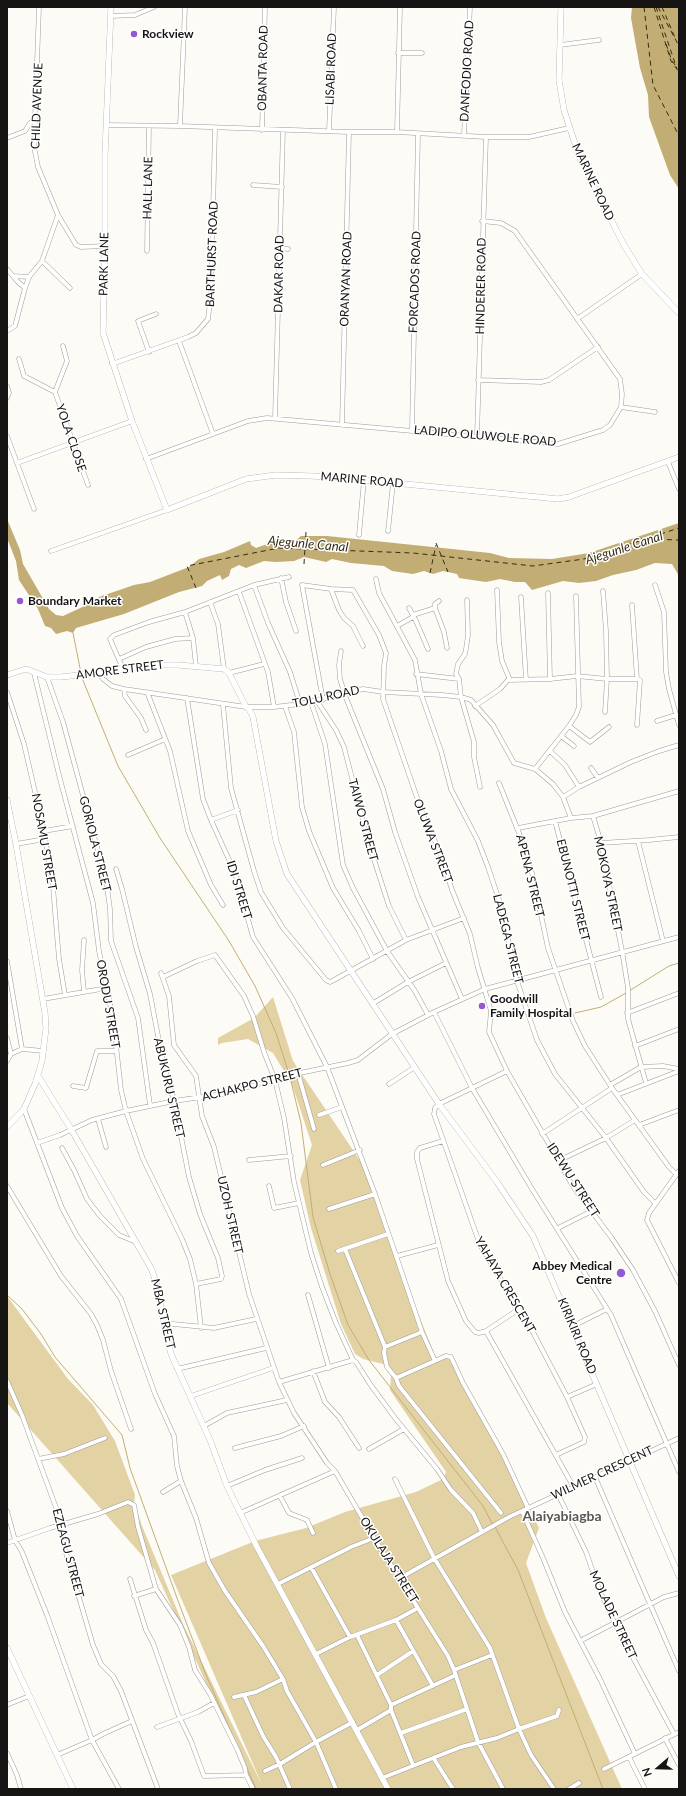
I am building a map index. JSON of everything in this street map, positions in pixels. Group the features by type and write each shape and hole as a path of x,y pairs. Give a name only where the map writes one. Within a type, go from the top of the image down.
{"street":[{"name":"CHILD AVENUE","path":"39,7 34,121 34,147 38,167 58,215 76,245 81,248 105,246"},
{"name":"PARK LANE","path":"112,7 106,126 103,333 132,421 167,510"},
{"path":"111,16 135,16 154,7"},
{"path":"180,126 185,7"},
{"name":"OBANTA ROAD","path":"262,130 265,7"},
{"name":"LISABI ROAD","path":"329,132 334,7"},
{"path":"397,132 400,7"},
{"name":"DANFODIO ROAD","path":"464,135 470,7"},
{"name":"MARINE ROAD","path":"561,7 559,80 569,128 580,159 624,245 642,274 679,313"},
{"path":"560,45 598,40"},
{"path":"398,53 422,53"},
{"path":"7,138 25,131 34,121"},
{"path":"106,126 180,126 262,130 397,132 418,134 529,137 569,128"},
{"name":"HALL LANE","path":"147,251 149,126"},
{"name":"BARTHURST ROAD","path":"113,367 196,333 208,320 210,309 215,128"},
{"name":"DAKAR ROAD","path":"275,418 283,130"},
{"name":"ORANYAN ROAD","path":"342,426 349,132"},
{"name":"FORCADOS ROAD","path":"412,430 418,134"},
{"name":"HINDERER ROAD","path":"477,436 482,221 486,136"},
{"path":"253,185 282,186"},
{"path":"7,331 15,326 25,288 30,277 42,261 58,215"},
{"path":"482,221 501,223 515,231 620,379 622,394 621,407 656,412"},
{"path":"279,248 288,249"},
{"path":"42,261 70,288"},
{"path":"7,269 25,288"},
{"path":"577,319 642,274"},
{"path":"12,276 30,277"},
{"path":"149,352 138,321 156,314"},
{"path":"179,341 213,434"},
{"name":"YOLA CLOSE","path":"63,346 67,361 55,392 88,485"},
{"path":"478,380 541,382 549,380 598,348"},
{"path":"19,359 24,376 55,392"},
{"path":"7,386 9,393 7,398"},
{"name":"LADIPO OLUWOLE ROAD","path":"146,459 248,421 275,418 342,426 412,430 564,443 603,430 610,425 621,407"},
{"path":"17,463 132,421"},
{"path":"7,436 34,510"},
{"name":"MARINE ROAD","path":"51,551 167,510 246,479 276,475 312,476 558,499 569,497 679,457"},
{"path":"668,462 679,489"},
{"path":"359,535 364,480"},
{"path":"388,531 392,483"},
{"path":"123,669 110,639 114,635 149,622 185,612 254,585 288,577"},
{"path":"281,578 286,602 296,632"},
{"name":"LADEGA STREET","path":"376,580 380,592 414,660 421,694 441,751 452,789 478,841 491,874 504,916 514,972 538,1040 555,1074 580,1108 606,1138 644,1192 656,1203"},
{"path":"254,585 268,623 290,672 300,704"},
{"path":"655,585 664,612 666,672 679,725"},
{"path":"323,700 302,586 331,589 339,610 344,618 353,626 363,646"},
{"name":"OLUWA STREET","path":"331,589 352,589 354,591 379,635 386,653 382,692 387,713 423,815 440,852 452,890 464,918 485,989"},
{"path":"497,590 499,642 502,661 510,680"},
{"path":"603,591 607,679 605,712"},
{"path":"239,592 268,672 274,707"},
{"path":"548,593 550,679"},
{"path":"535,769 569,726 578,707 576,596"},
{"path":"521,597 526,680"},
{"path":"467,600 468,635 465,654 458,664 456,674 459,679 461,697 474,742 474,757 480,787"},
{"path":"439,601 435,604 435,608 444,632 447,648"},
{"path":"210,602 218,624 226,671 264,664"},
{"path":"632,606 637,679 640,680 637,725"},
{"path":"409,608 428,649"},
{"path":"397,626 413,616 435,608"},
{"path":"185,612 192,638 196,666"},
{"path":"119,659 146,646 175,639 192,638"},
{"path":"340,651 340,679 344,692 383,789 418,897 462,999"},
{"name":"AMORE STREET","path":"7,674 26,669 47,677 72,676 150,665 178,664 226,671"},
{"name":"KIRIKIRI ROAD","path":"226,671 253,717 276,841 287,874 439,1104 526,1224 540,1251 573,1326 679,1576"},
{"name":"ORODU STREET","path":"34,673 93,903 99,951 107,988 121,1090 126,1111 143,1159 190,1259 196,1284 201,1328"},
{"name":"TOLU ROAD","path":"98,673 112,686 124,689 223,705 246,707 274,707 300,704 323,700 344,692 363,689 382,692 461,697 471,700 493,725 514,763 535,769 553,784 563,797 572,818"},
{"path":"416,674 459,679"},
{"path":"475,706 510,680 550,679 577,676 607,679 637,679"},
{"name":"GORIOLA STREET","path":"47,677 63,722 106,880 110,910 111,941 138,1018 150,1105"},
{"path":"124,689 125,696 141,718 146,730"},
{"name":"NOSAMU STREET","path":"7,692 24,744 44,831 53,887 58,959 65,995"},
{"path":"147,692 166,741 188,831 205,873 223,905"},
{"name":"IDI STREET","path":"187,698 203,799 235,873 253,937 292,998 327,1067 360,1150 422,1332 435,1361"},
{"name":"TAIWO STREET","path":"317,701 336,730 344,747 369,844 389,906 406,940"},
{"path":"311,702 325,744 343,865 353,888 387,951 428,1015"},
{"path":"223,705 231,788 261,892 283,928 326,980 334,980 351,972 406,940 464,918"},
{"path":"285,706 294,732 302,807 308,831 333,888 359,931 373,959"},
{"path":"657,720 676,715"},
{"path":"569,726 590,742 608,728"},
{"path":"561,736 574,746"},
{"path":"128,755 163,740 166,741"},
{"path":"563,797 580,787 638,759 679,745"},
{"path":"550,751 565,765 580,787"},
{"path":"591,768 598,778"},
{"name":"APENA STREET","path":"499,783 518,828 532,873 554,970 573,1021 585,1046 611,1086 669,1167 677,1174 679,1181"},
{"path":"518,828 572,818 593,816 679,791"},
{"path":"7,800 43,999 46,1028 38,1076 24,1109 7,1127"},
{"path":"211,820 238,810"},
{"name":"MOKOYA STREET","path":"593,816 600,843 622,952 628,988 627,1012 640,1067 646,1083"},
{"name":"EBUNOTTI STREET","path":"555,821 601,997"},
{"path":"44,831 73,826"},
{"path":"600,843 679,837"},
{"path":"16,844 45,839"},
{"path":"638,841 663,941"},
{"name":"ABUKURU STREET","path":"116,869 150,994 163,1062 174,1100 190,1177 200,1214 218,1258 222,1276 221,1279 196,1284"},
{"name":"ACHAKPO STREET","path":"37,1143 60,1135 71,1128 126,1111 174,1100 222,1094 297,1074 358,1060 392,1034 434,1012 485,989 679,937"},
{"path":"84,940 82,970 84,992"},
{"name":"UZOH STREET","path":"277,1079 264,1052 253,1016 244,996 217,956 215,955 197,961 162,975 169,996 175,1049 195,1073 198,1082 202,1116 216,1154 256,1319 273,1368 287,1400 321,1453"},
{"path":"7,961 22,1049"},
{"path":"372,1004 408,982 446,963"},
{"path":"43,999 107,988"},
{"name":"IDEWU STREET","path":"485,989 492,1016 489,1023 490,1032 507,1071 574,1188 611,1237 633,1270 679,1365"},
{"path":"627,1012 679,993"},
{"path":"434,1012 472,1088 532,1189 558,1228 607,1309 679,1472"},
{"path":"635,1046 679,1029"},
{"path":"7,1038 11,1054"},
{"path":"7,1061 11,1054 22,1049 43,1051"},
{"path":"73,1086 86,1088 97,1051 116,1051"},
{"path":"542,1134 640,1067 663,1066 679,1070"},
{"path":"389,1084 415,1067"},
{"path":"617,1095 679,1070"},
{"path":"439,1104 507,1071"},
{"path":"297,1074 314,1129"},
{"name":"MBA STREET","path":"38,1076 71,1128 152,1270 157,1286 167,1341 204,1426 227,1486 294,1617 316,1654 388,1789"},
{"path":"277,1079 299,1203 311,1253 322,1287 353,1360 455,1495 472,1513 483,1532"},
{"name":"YAHAYA CRESCENT","path":"439,1104 434,1111 480,1246 534,1334 567,1397 585,1440 556,1455"},
{"path":"319,1115 342,1107"},
{"path":"24,1109 62,1208 78,1236 121,1299 155,1394 174,1436 177,1466 181,1482 196,1518 209,1563 225,1591 263,1646 316,1742 336,1789"},
{"path":"639,1125 679,1110"},
{"path":"98,1119 106,1147"},
{"path":"558,1160 606,1138 636,1120"},
{"path":"443,1141 420,1148 417,1152 417,1159 448,1282 466,1321 475,1332 479,1333 486,1331 519,1309"},
{"path":"62,1148 87,1199 100,1216 119,1235 136,1242"},
{"path":"323,1165 360,1150"},
{"path":"249,1160 291,1156"},
{"path":"677,1174 649,1213 647,1220 679,1283"},
{"path":"7,1186 61,1276 91,1314 97,1325 131,1429"},
{"path":"268,1186 274,1208 299,1203"},
{"path":"329,1209 375,1194"},
{"path":"558,1228 592,1211"},
{"path":"338,1251 388,1234"},
{"path":"397,1256 438,1245"},
{"path":"345,1249 385,1347 384,1353 387,1367 396,1378 399,1386 501,1513"},
{"path":"308,1295 329,1368"},
{"path":"573,1326 607,1309"},
{"path":"163,1323 201,1328 221,1328 256,1319"},
{"path":"486,1331 573,1486"},
{"path":"385,1347 422,1332"},
{"path":"178,1369 266,1348"},
{"path":"396,1378 446,1356 451,1357 463,1383 503,1454 528,1508"},
{"path":"279,1382 353,1360"},
{"path":"191,1396 273,1368"},
{"path":"313,1371 325,1402 339,1417 359,1448"},
{"name":"EZEAGU STREET","path":"7,1381 62,1524 66,1553 93,1645 101,1664 113,1676 117,1683 158,1789"},
{"path":"567,1397 597,1384"},
{"path":"7,1398 13,1396"},
{"path":"204,1426 227,1413 287,1400"},
{"path":"235,1448 281,1436 304,1426"},
{"path":"369,1449 404,1429"},
{"path":"38,1459 64,1454 105,1438"},
{"name":"WILMER CRESCENT","path":"400,1578 509,1517 679,1438"},
{"name":"OKULAJA STREET","path":"321,1453 335,1471 374,1538 448,1656 456,1675 478,1742 503,1789"},
{"path":"227,1486 265,1470 302,1458"},
{"path":"240,1513 335,1471"},
{"path":"595,1477 679,1671"},
{"path":"395,1479 434,1558 490,1648 519,1729 531,1755 554,1789"},
{"path":"163,1492 181,1482"},
{"name":"MOLADE STREET","path":"558,1494 586,1552 599,1589 615,1624 674,1734"},
{"path":"280,1496 289,1513 307,1520 313,1533"},
{"path":"7,1543 62,1524 98,1514 128,1502 134,1505 138,1527 156,1589 180,1625 189,1647 195,1670 210,1694 243,1762 246,1775 253,1789"},
{"path":"7,1511 15,1540 22,1552 92,1740 119,1789"},
{"path":"522,1511 565,1612 635,1754"},
{"path":"278,1584 351,1547 374,1538"},
{"path":"311,1567 350,1637"},
{"path":"130,1578 134,1596 146,1630 153,1643 180,1718 191,1741 204,1776 246,1775"},
{"path":"134,1596 156,1589"},
{"path":"580,1641 664,1597 679,1593"},
{"path":"316,1654 350,1637 396,1620 418,1608"},
{"path":"396,1620 433,1686"},
{"path":"357,1635 391,1707 413,1765"},
{"path":"7,1648 73,1789"},
{"path":"377,1675 413,1651"},
{"path":"454,1670 492,1655"},
{"path":"357,1730 391,1707 456,1675"},
{"path":"234,1697 264,1689 282,1680"},
{"path":"244,1695 257,1724 280,1764 290,1789"},
{"path":"7,1705 29,1696"},
{"path":"157,1727 214,1703"},
{"path":"401,1733 467,1709"},
{"path":"382,1778 413,1765 434,1759 478,1742 497,1738 558,1716 559,1710"},
{"path":"57,1755 132,1721"},
{"path":"265,1771 353,1722"},
{"path":"604,1769 679,1732"},
{"path":"665,1738 679,1766"},
{"path":"7,1753 17,1775 21,1789"},
{"path":"629,1757 645,1789"},
{"path":"434,1759 453,1789"},
{"path":"570,1789 579,1783"}],"shaded area":[{"path":"273,997 293,1061 363,1165 407,1286 436,1358 446,1353 539,1528 526,1563 546,1618 622,1789 254,1789 155,1570 7,1403 7,1296 68,1379 93,1405 115,1441 135,1495 134,1503 142,1526 183,1624 263,1787 171,1575 255,1541 306,1528 345,1512 416,1492 443,1479 446,1472 390,1390 391,1376 383,1364 363,1359 355,1354 341,1324 311,1228 300,1180 312,1145 292,1084 273,1053 248,1039 218,1045 218,1038 254,1018"}],"water":[{"path":"632,7 679,7 679,189 670,175 649,117 648,95 640,68 631,18"},
{"name":"Ajegunle Canal","path":"7,519 20,550 23,564 49,609 56,615 63,616 91,603 99,597 134,585 150,582 189,567 199,559 224,552 250,541 251,545 256,548 270,543 272,539 282,539 287,543 295,541 301,536 327,536 490,553 509,558 552,559 589,553 679,523 679,576 672,564 655,563 596,581 579,583 563,581 532,590 525,582 500,579 486,582 459,578 457,574 443,571 433,574 424,571 413,574 392,571 384,566 351,563 332,559 326,562 304,557 294,561 264,561 246,568 239,565 231,569 229,576 222,580 220,575 207,581 202,586 179,592 124,614 76,628 73,633 67,631 56,634 51,628 45,626 38,609 19,580 16,561 7,538"}],"waterway":[{"path":"73,633 81,673"},
{"path":"82,678 118,766 160,838 229,941 255,986 276,1033 289,1074"},
{"path":"629,991 669,966 679,963"},
{"path":"575,1013 601,1007 626,993"},
{"path":"290,1077 301,1123 313,1217 330,1274 348,1325 369,1360 483,1506 493,1525"},
{"path":"7,1295 22,1309 41,1334 55,1357 122,1435 130,1468 177,1598 206,1675 235,1741"},
{"path":"495,1527 518,1570 603,1789"},
{"path":"247,1768 256,1789"}],"ferry route":[{"path":"644,7 653,85 679,136"},
{"path":"654,7 671,61 679,72"},
{"path":"656,7 677,69"},
{"path":"658,7 679,46"},
{"path":"662,7 676,40"},
{"path":"666,44 672,61 676,66"},
{"path":"196,588 187,566 279,548 413,553 533,566 584,559 679,528"},
{"path":"304,564 306,532"},
{"path":"639,538 644,539"},
{"path":"649,539 679,540"},
{"path":"436,543 448,572"},
{"path":"430,573 436,545"}],"place":[{"name":"Rockview","path":"134,34"},
{"name":"Boundary Market","path":"20,601"},
{"name":"Goodwill Family Hospital","path":"482,1006"},
{"name":"Abbey Medical Centre","path":"621,1273"}],"district":[{"name":"Alaiyabiagba","path":"562,1516"}]}
